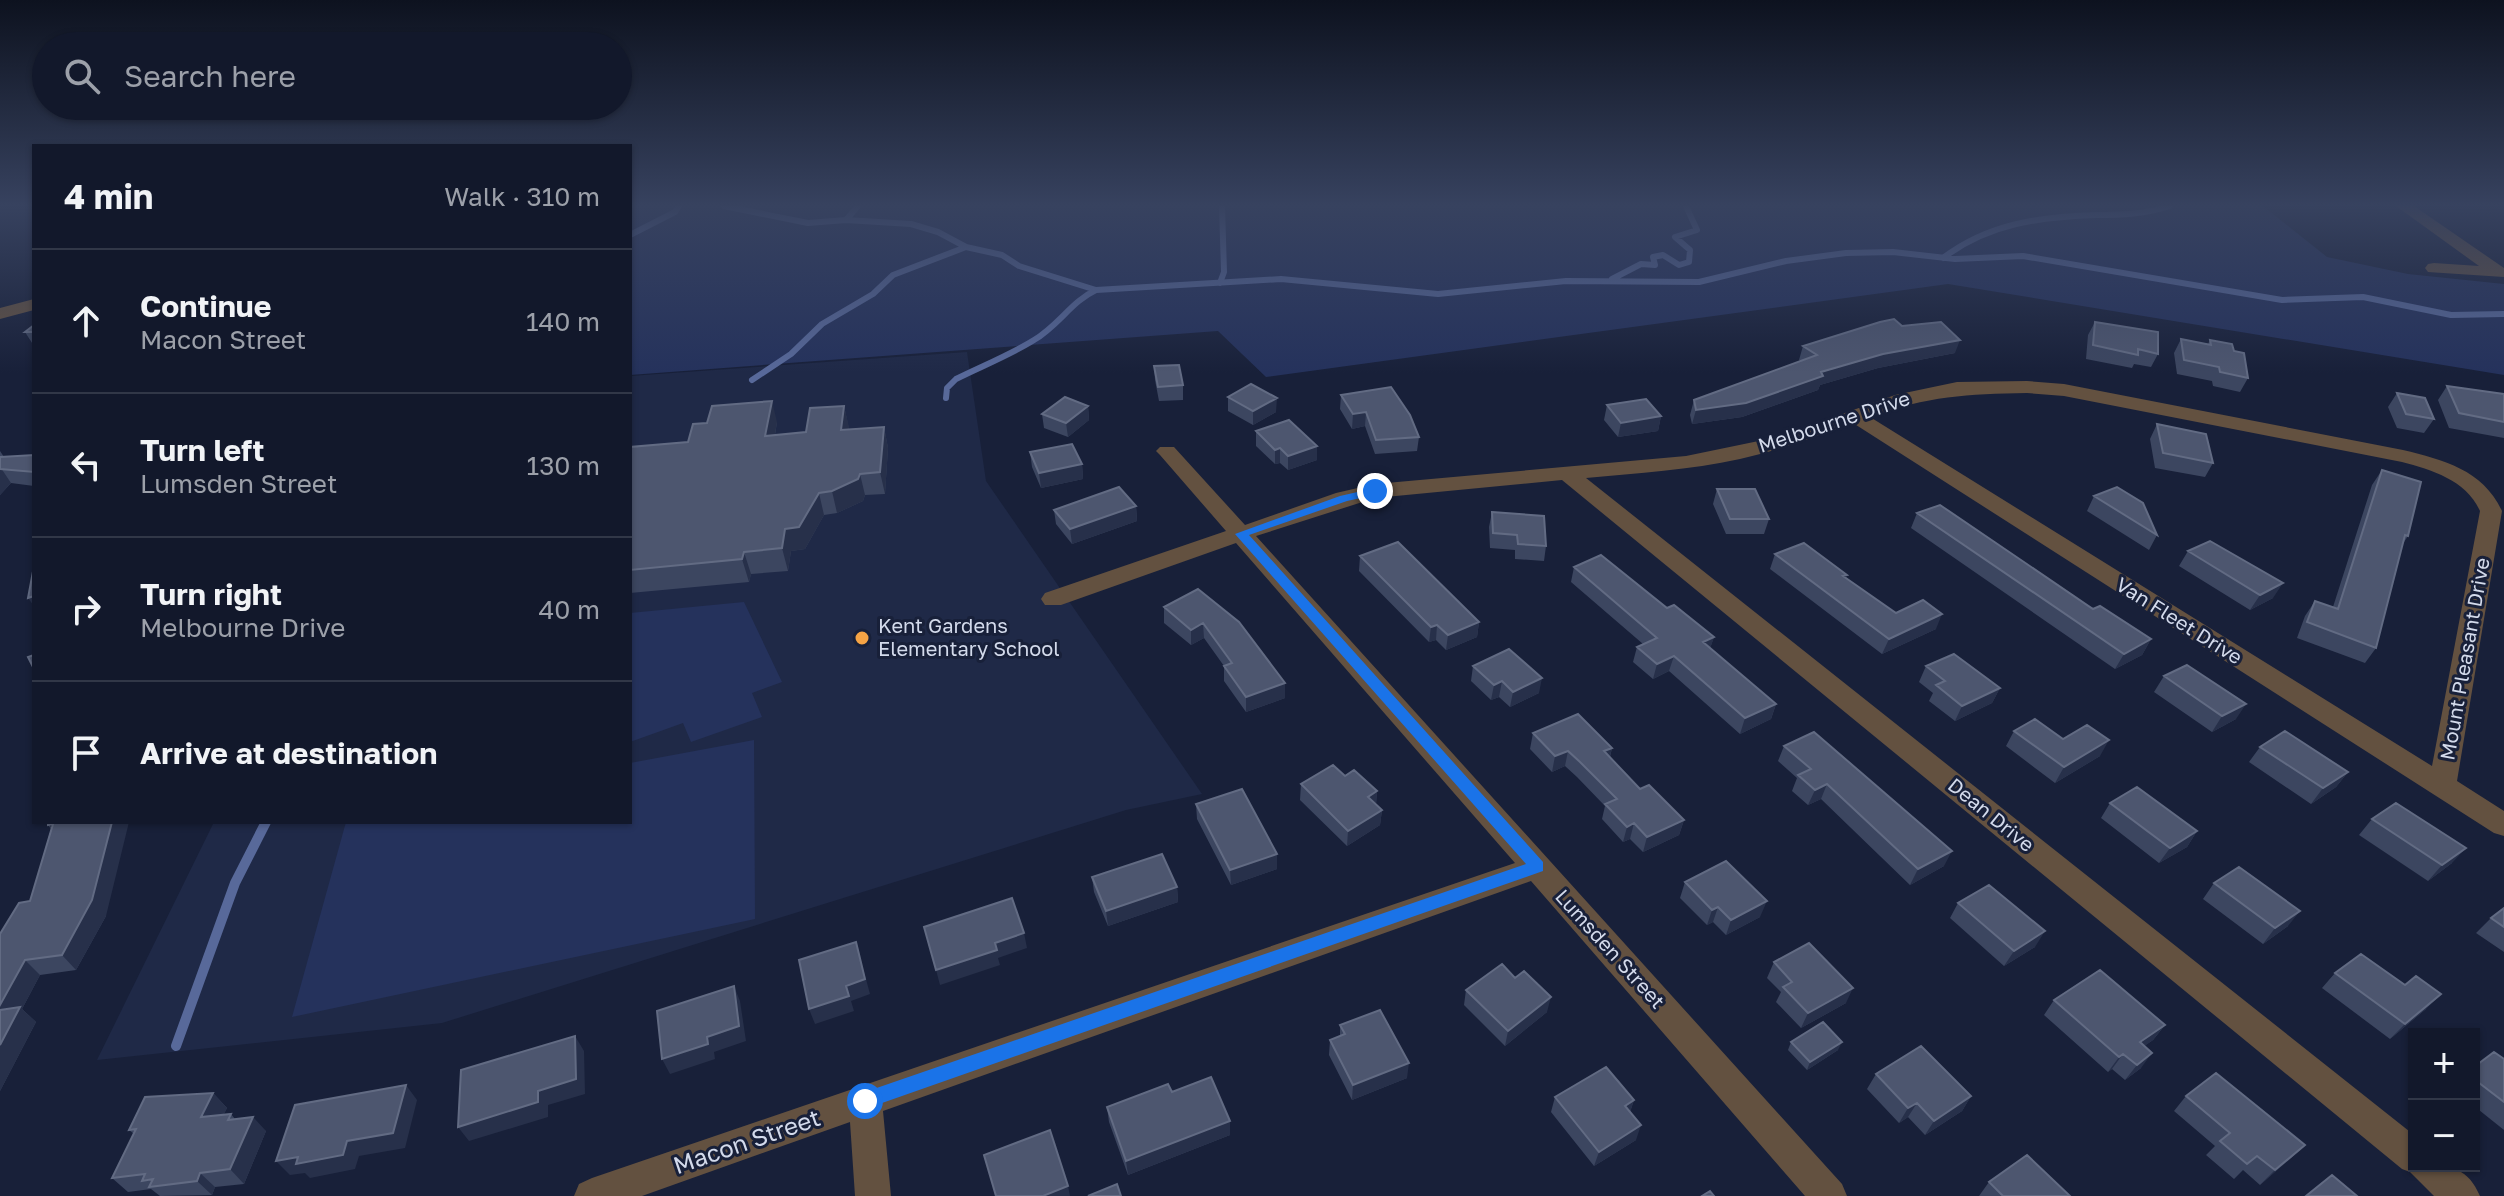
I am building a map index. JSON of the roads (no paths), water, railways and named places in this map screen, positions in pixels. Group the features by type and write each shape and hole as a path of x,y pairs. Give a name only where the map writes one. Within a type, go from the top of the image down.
{"street":[{"path":"2434,268 2502,273"},
{"path":"0,314 32,305"},
{"name":"Melbourne Drive","path":"1053,599 1344,498 1375,491 1686,462 1738,453 1785,441 1895,401 1957,388 2064,390 2403,456 2488,488"},
{"name":"Van Fleet Drive","path":"1855,416 2504,825"},
{"name":"Lumsden Street","path":"1167,451 1829,1196"},
{"name":"Dean Drive","path":"1567,473 2408,1152"},
{"name":"Mount Pleasant Drive","path":"2442,786 2491,511 2488,488"},
{"name":"Macon Street","path":"592,1196 1537,867"},
{"path":"865,1101 873,1196"},
{"path":"2432,1172 2462,1196"}],"waterway":[{"path":"752,380 791,354 822,324 873,294 893,275 927,262"},
{"path":"1013,262 1096,290"},
{"path":"1220,283 1224,262"},
{"path":"1612,279 1641,264 1655,265 1654,262"},
{"path":"1674,262 1679,265 1689,262"},
{"path":"1220,283 1281,279 1438,294 1566,281 1699,282 1783,262"},
{"path":"2057,262 2282,300 2363,297 2451,315 2504,314"},
{"path":"1096,290 1220,283"},
{"path":"946,398 947,388 956,379 1034,340 1096,290"},
{"path":"176,1046 235,883 265,824"}],"place":[{"name":"Kent Gardens Elementary School","path":"862,638"}]}
